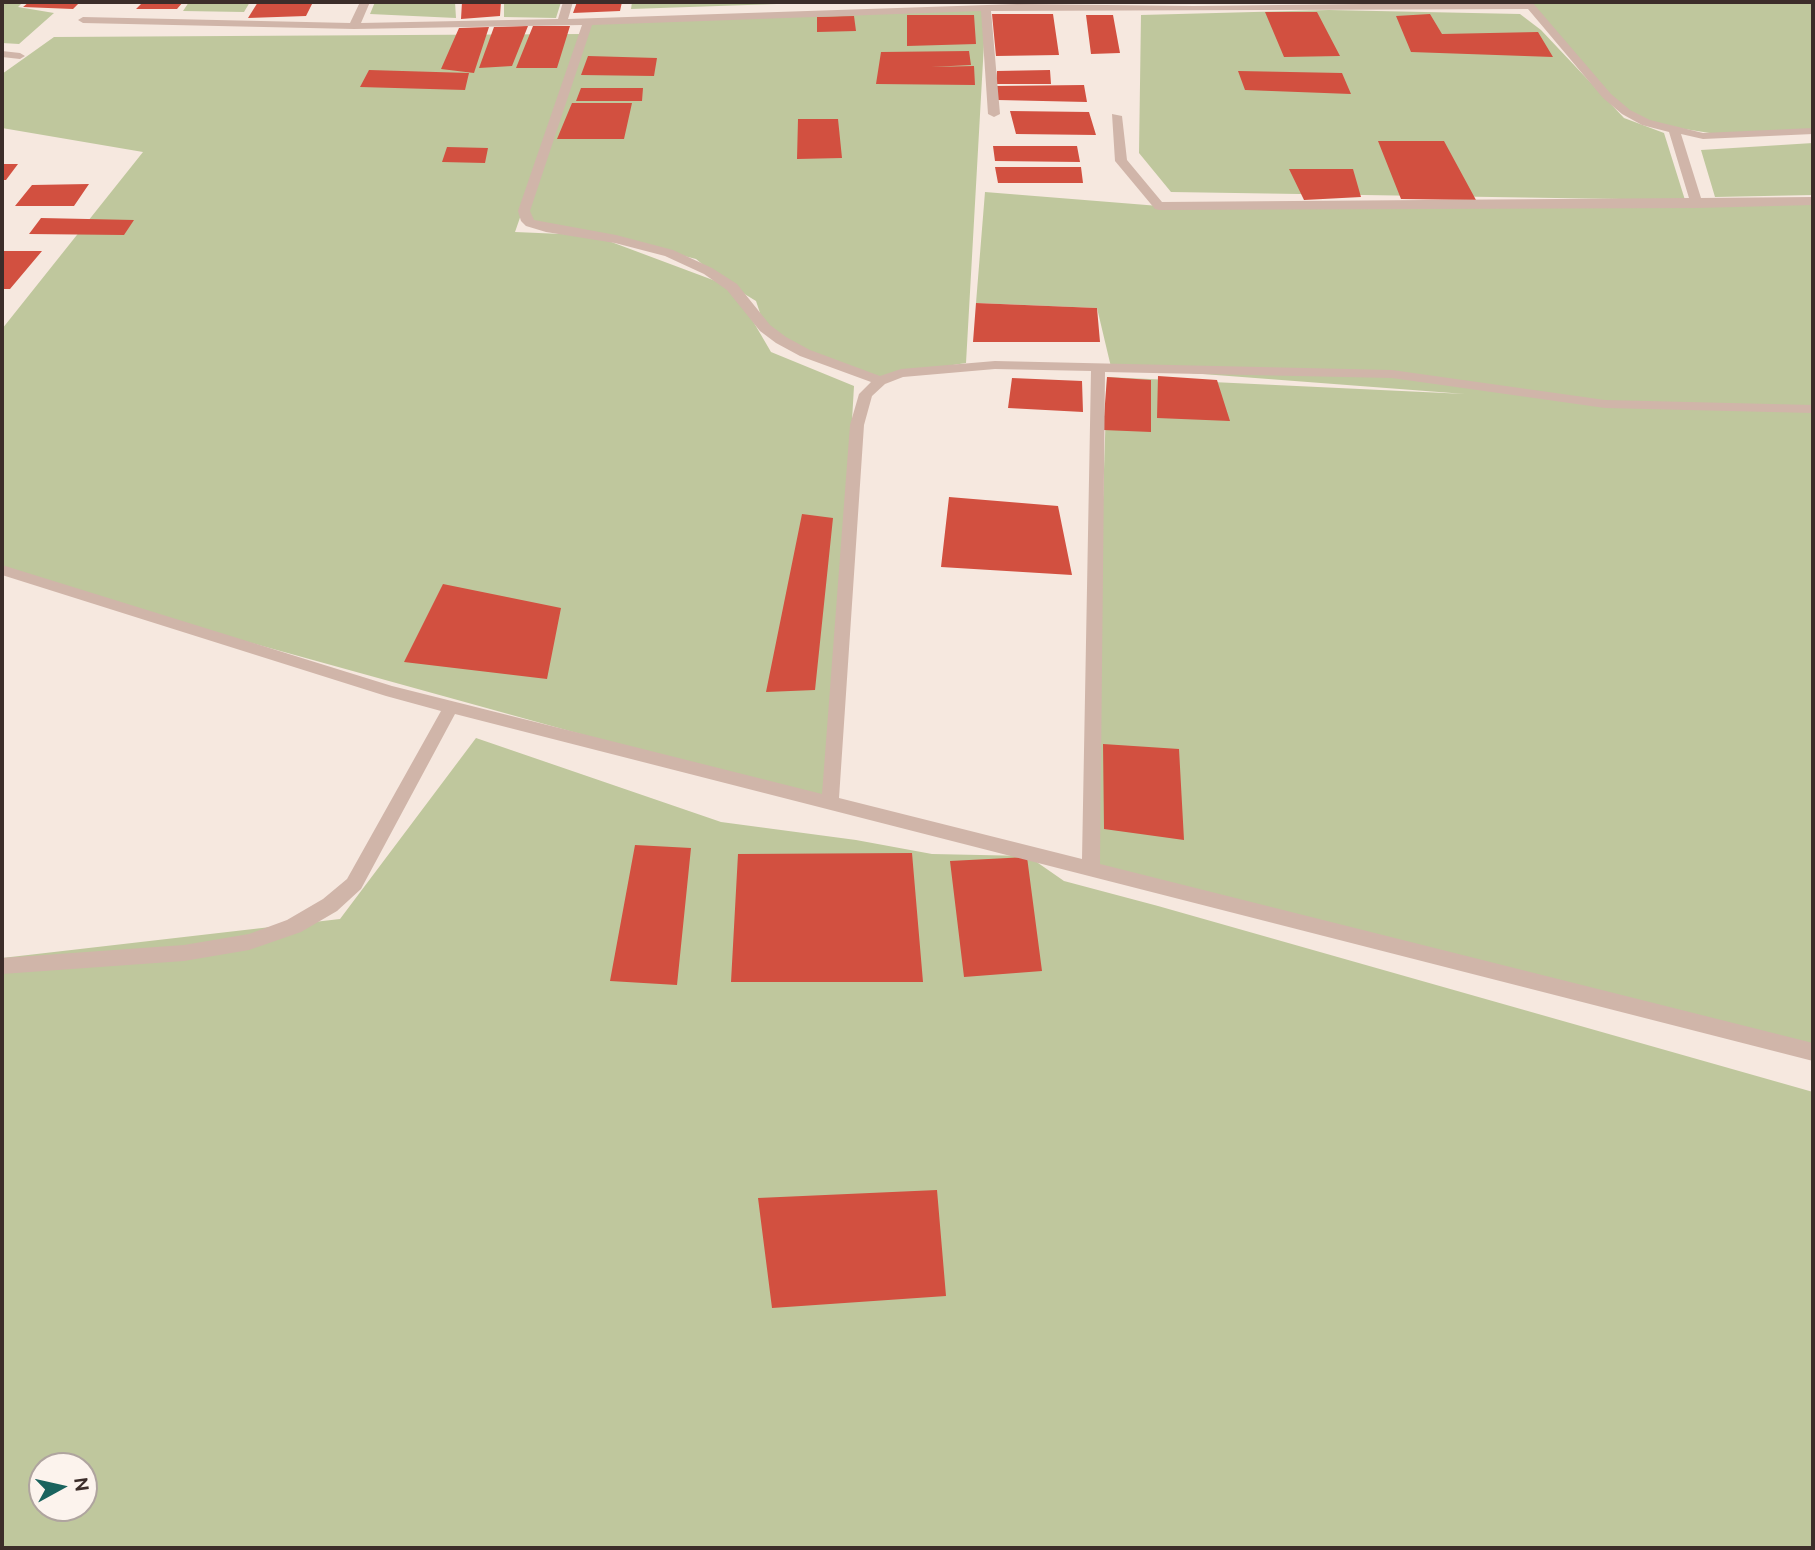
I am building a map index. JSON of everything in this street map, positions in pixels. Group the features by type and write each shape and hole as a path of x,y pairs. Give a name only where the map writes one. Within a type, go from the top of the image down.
{"street":[{"path":"354,26 365,2"},
{"path":"562,23 568,2"},
{"path":"83,20 354,26 562,23 986,8 1529,4 1607,96 1626,112 1646,122 1703,136 1813,131"},
{"path":"986,8 994,114"},
{"path":"588,22 524,211 524,218 546,228 616,239 669,253 708,271 732,287 780,341 880,381"},
{"path":"2,54 20,55"},
{"path":"1116,117 1121,161 1158,206 1697,204 1813,201"},
{"path":"1674,131 1697,204"},
{"path":"830,803 857,425 866,394 880,381 901,373 995,365 1392,374 1605,404 1813,409"},
{"path":"1091,869 1098,367"},
{"path":"2,570 392,692 1813,1052"},
{"path":"2,966 184,953 249,942 294,926 330,905 354,884 450,707"}],"green space":[{"path":"2,2 23,2 18,7 54,13 19,44 2,43"},
{"path":"189,2 250,2 244,12 183,11"},
{"path":"375,2 455,2 456,18 370,14"},
{"path":"504,2 561,2 556,18 504,17"},
{"path":"632,2 835,2 631,9"},
{"path":"1528,2 1813,2 1813,131 1729,136 1646,123 1626,112"},
{"path":"986,8 966,363 901,373 880,381 805,353 765,328 756,301 733,287 771,352 854,386 830,803 2,574 2,329 143,152 2,128 2,74 54,37 583,34 588,22","holes":["573,65 525,218 585,235 515,232","598,237 696,259 729,286"]},
{"path":"1329,10 1520,14 1541,30 1624,118 1664,133 1685,200 1171,192 1139,153 1141,15"},
{"path":"1813,143 1813,195 1715,197 1701,150"},
{"path":"985,192 1159,206 1813,204 1813,1051 1091,869 1107,377 1465,394 1111,367 1097,308 976,303"},
{"path":"476,738 721,822 856,840 932,854 1028,856 1064,881 1813,1092 1813,1548 2,1548 2,958 340,919"}],"building":[{"path":"29,2 80,2 73,9 23,7"},
{"path":"143,2 183,2 177,9 136,9"},
{"path":"258,2 313,2 306,16 248,18"},
{"path":"462,2 501,2 500,16 461,19"},
{"path":"577,2 622,2 620,11 573,13"},
{"path":"1265,12 1317,12 1340,56 1284,57"},
{"path":"992,14 1053,14 1059,55 996,56"},
{"path":"1430,14 1442,34 1538,32 1553,57 1411,52 1396,16"},
{"path":"907,15 974,15 976,44 907,46"},
{"path":"1086,15 1113,15 1120,53 1091,54"},
{"path":"854,16 856,31 817,32 817,17"},
{"path":"528,26 512,66 479,68 494,27"},
{"path":"533,26 570,26 557,68 516,68"},
{"path":"489,27 474,73 441,69 459,28"},
{"path":"969,51 971,65 931,67 974,66 975,85 876,84 881,52"},
{"path":"588,56 657,58 654,76 581,75"},
{"path":"369,70 469,73 465,90 360,87"},
{"path":"1050,70 1051,84 996,84 997,71"},
{"path":"1238,71 1342,73 1351,94 1245,90"},
{"path":"1084,85 1087,102 998,100 996,86"},
{"path":"581,88 643,88 642,101 576,101"},
{"path":"572,103 632,103 624,139 557,139"},
{"path":"1010,111 1089,112 1096,135 1016,134"},
{"path":"798,119 838,119 842,158 797,159"},
{"path":"1378,141 1444,141 1476,200 1401,199"},
{"path":"993,146 1077,146 1080,162 995,161"},
{"path":"447,147 488,148 485,163 442,162"},
{"path":"2,164 18,164 6,180 2,180"},
{"path":"995,167 1081,167 1083,183 998,183"},
{"path":"1289,169 1353,169 1361,197 1304,200"},
{"path":"89,184 74,206 15,206 32,185"},
{"path":"41,218 134,220 124,235 29,234"},
{"path":"2,251 42,251 10,289 2,289"},
{"path":"976,303 1097,308 1100,342 973,342"},
{"path":"1158,376 1217,380 1230,421 1157,418"},
{"path":"1107,377 1151,380 1151,432 1103,430"},
{"path":"1012,378 1082,381 1083,412 1008,408"},
{"path":"949,497 1058,506 1072,575 941,567"},
{"path":"802,514 833,518 815,690 766,692"},
{"path":"443,584 561,608 547,679 404,662"},
{"path":"1103,744 1179,749 1184,840 1104,829"},
{"path":"635,845 691,848 677,985 610,981"},
{"path":"912,853 923,982 731,982 738,854"},
{"path":"1027,857 1042,971 964,977 950,861"},
{"path":"937,1190 946,1296 772,1308 758,1198"}]}
